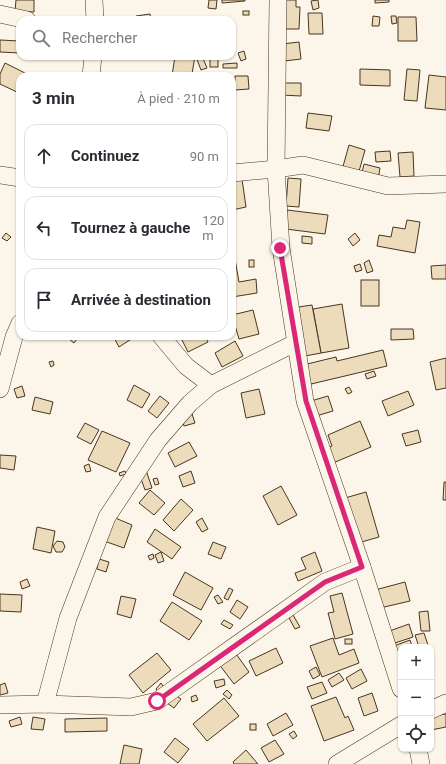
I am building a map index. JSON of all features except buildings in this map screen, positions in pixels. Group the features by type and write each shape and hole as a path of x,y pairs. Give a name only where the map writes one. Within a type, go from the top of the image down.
{"street":[{"path":"94,0 95,16"},
{"path":"278,0 276,169 280,248 295,343 306,401 398,680"},
{"path":"0,14 16,18"},
{"path":"91,72 93,60"},
{"path":"236,173 276,169 303,164 388,186 446,184"},
{"path":"0,175 16,177"},
{"path":"0,389 11,332"},
{"path":"164,340 186,366 211,385"},
{"path":"45,704 68,618 107,517 158,440 190,403 211,385 295,343"},
{"path":"0,706 45,704 131,707 157,701 325,582 362,567"},
{"path":"434,709 446,703"},
{"path":"337,764 398,727"},
{"path":"419,752 421,764"}],"route":[{"path":"157,701 325,582 362,567 306,401 280,248"}]}
